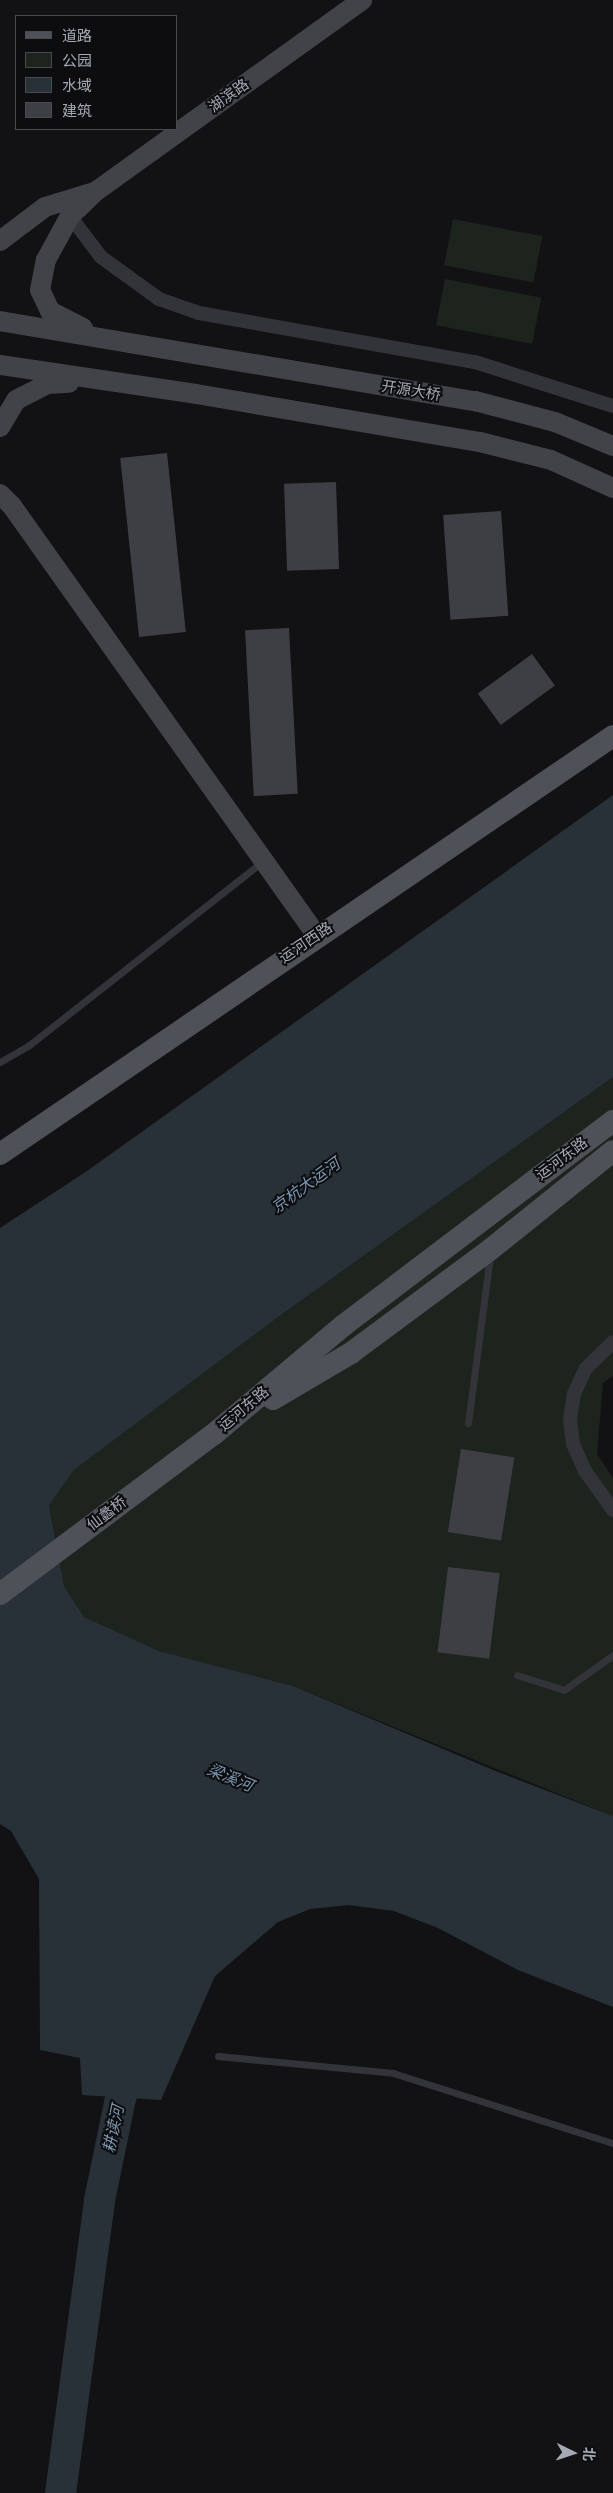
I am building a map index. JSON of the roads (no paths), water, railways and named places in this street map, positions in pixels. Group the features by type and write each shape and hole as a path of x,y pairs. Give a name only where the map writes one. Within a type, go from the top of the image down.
{"main road":[{"name":"湖滨路","path":"96,192 362,0"},
{"path":"96,192 70,216 46,260 40,290 50,311 73,325 135,344"},
{"path":"0,241 45,207 96,192"},
{"path":"0,321 135,344"},
{"name":"开源大桥","path":"135,344 474,401 555,422 613,446"},
{"path":"0,365 196,394 480,442 551,460 613,488"},
{"path":"0,427 16,400 47,384 107,381"},
{"path":"0,476 6,500 317,936"},
{"name":"运河西路","path":"0,1154 317,936 613,736"},
{"name":"运河东路","path":"214,1434 344,1325 613,1120"},
{"name":"运河东路","path":"214,1434 350,1353 491,1249 613,1151"},
{"name":"仙蠡桥","path":"0,1594 214,1434"}],"street":[{"path":"70,216 101,257 159,299 199,313 475,362 613,406"},
{"path":"613,1342 586,1368 574,1394 570,1418 573,1444 585,1471 613,1510"}],"lane":[{"path":"0,1062 28,1046 262,861"},
{"path":"468,1423 491,1249"},
{"path":"517,1675 564,1690 613,1655"},
{"path":"218,2056 393,2073 613,2143"}],"water":[{"path":"613,795 613,1077 281,1315 74,1470 49,1505 64,1586 84,1617 159,1651 293,1686 498,1772 613,1816 613,2007 518,1970 438,1928 394,1911 349,1905 310,1909 278,1922 215,1976 161,2100 82,2095 80,2058 40,2050 39,1879 11,1831 0,1824 0,1228 87,1171"}],"waterway":[{"name":"耕读河","path":"60,2493 99,2200 120,2098 133,2057"}],"water label":[{"name":"京杭大运河","path":"306,1186"},
{"name":"梁溪河","path":"230,1778"}]}
